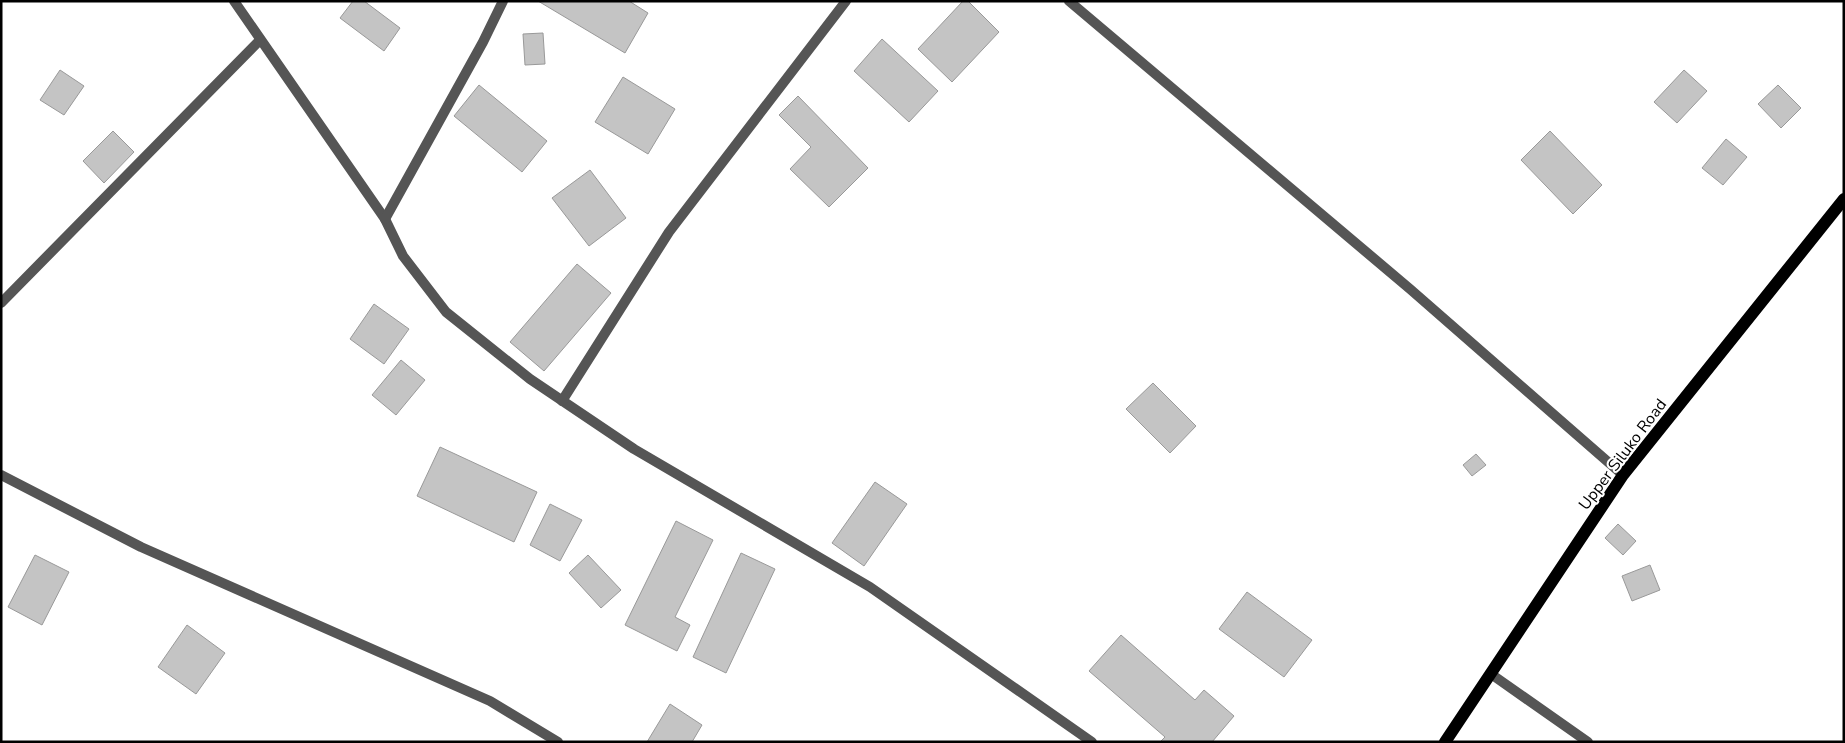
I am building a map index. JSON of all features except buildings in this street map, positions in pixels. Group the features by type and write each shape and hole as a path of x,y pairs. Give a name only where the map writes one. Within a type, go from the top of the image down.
{"main road":[{"name":"Upper Siluko Road","path":"1445,742 1623,475 1844,199"}],"street":[{"path":"234,1 385,218 403,256 446,312 530,379 634,449 870,587 1092,742"},
{"path":"385,218 483,42 503,1"},
{"path":"562,401 669,232 846,1"},
{"path":"1069,1 1410,289 1623,475"},
{"path":"1,303 260,40"},
{"path":"1,475 142,547 490,701 558,742"},
{"path":"1491,674 1588,742"}]}
